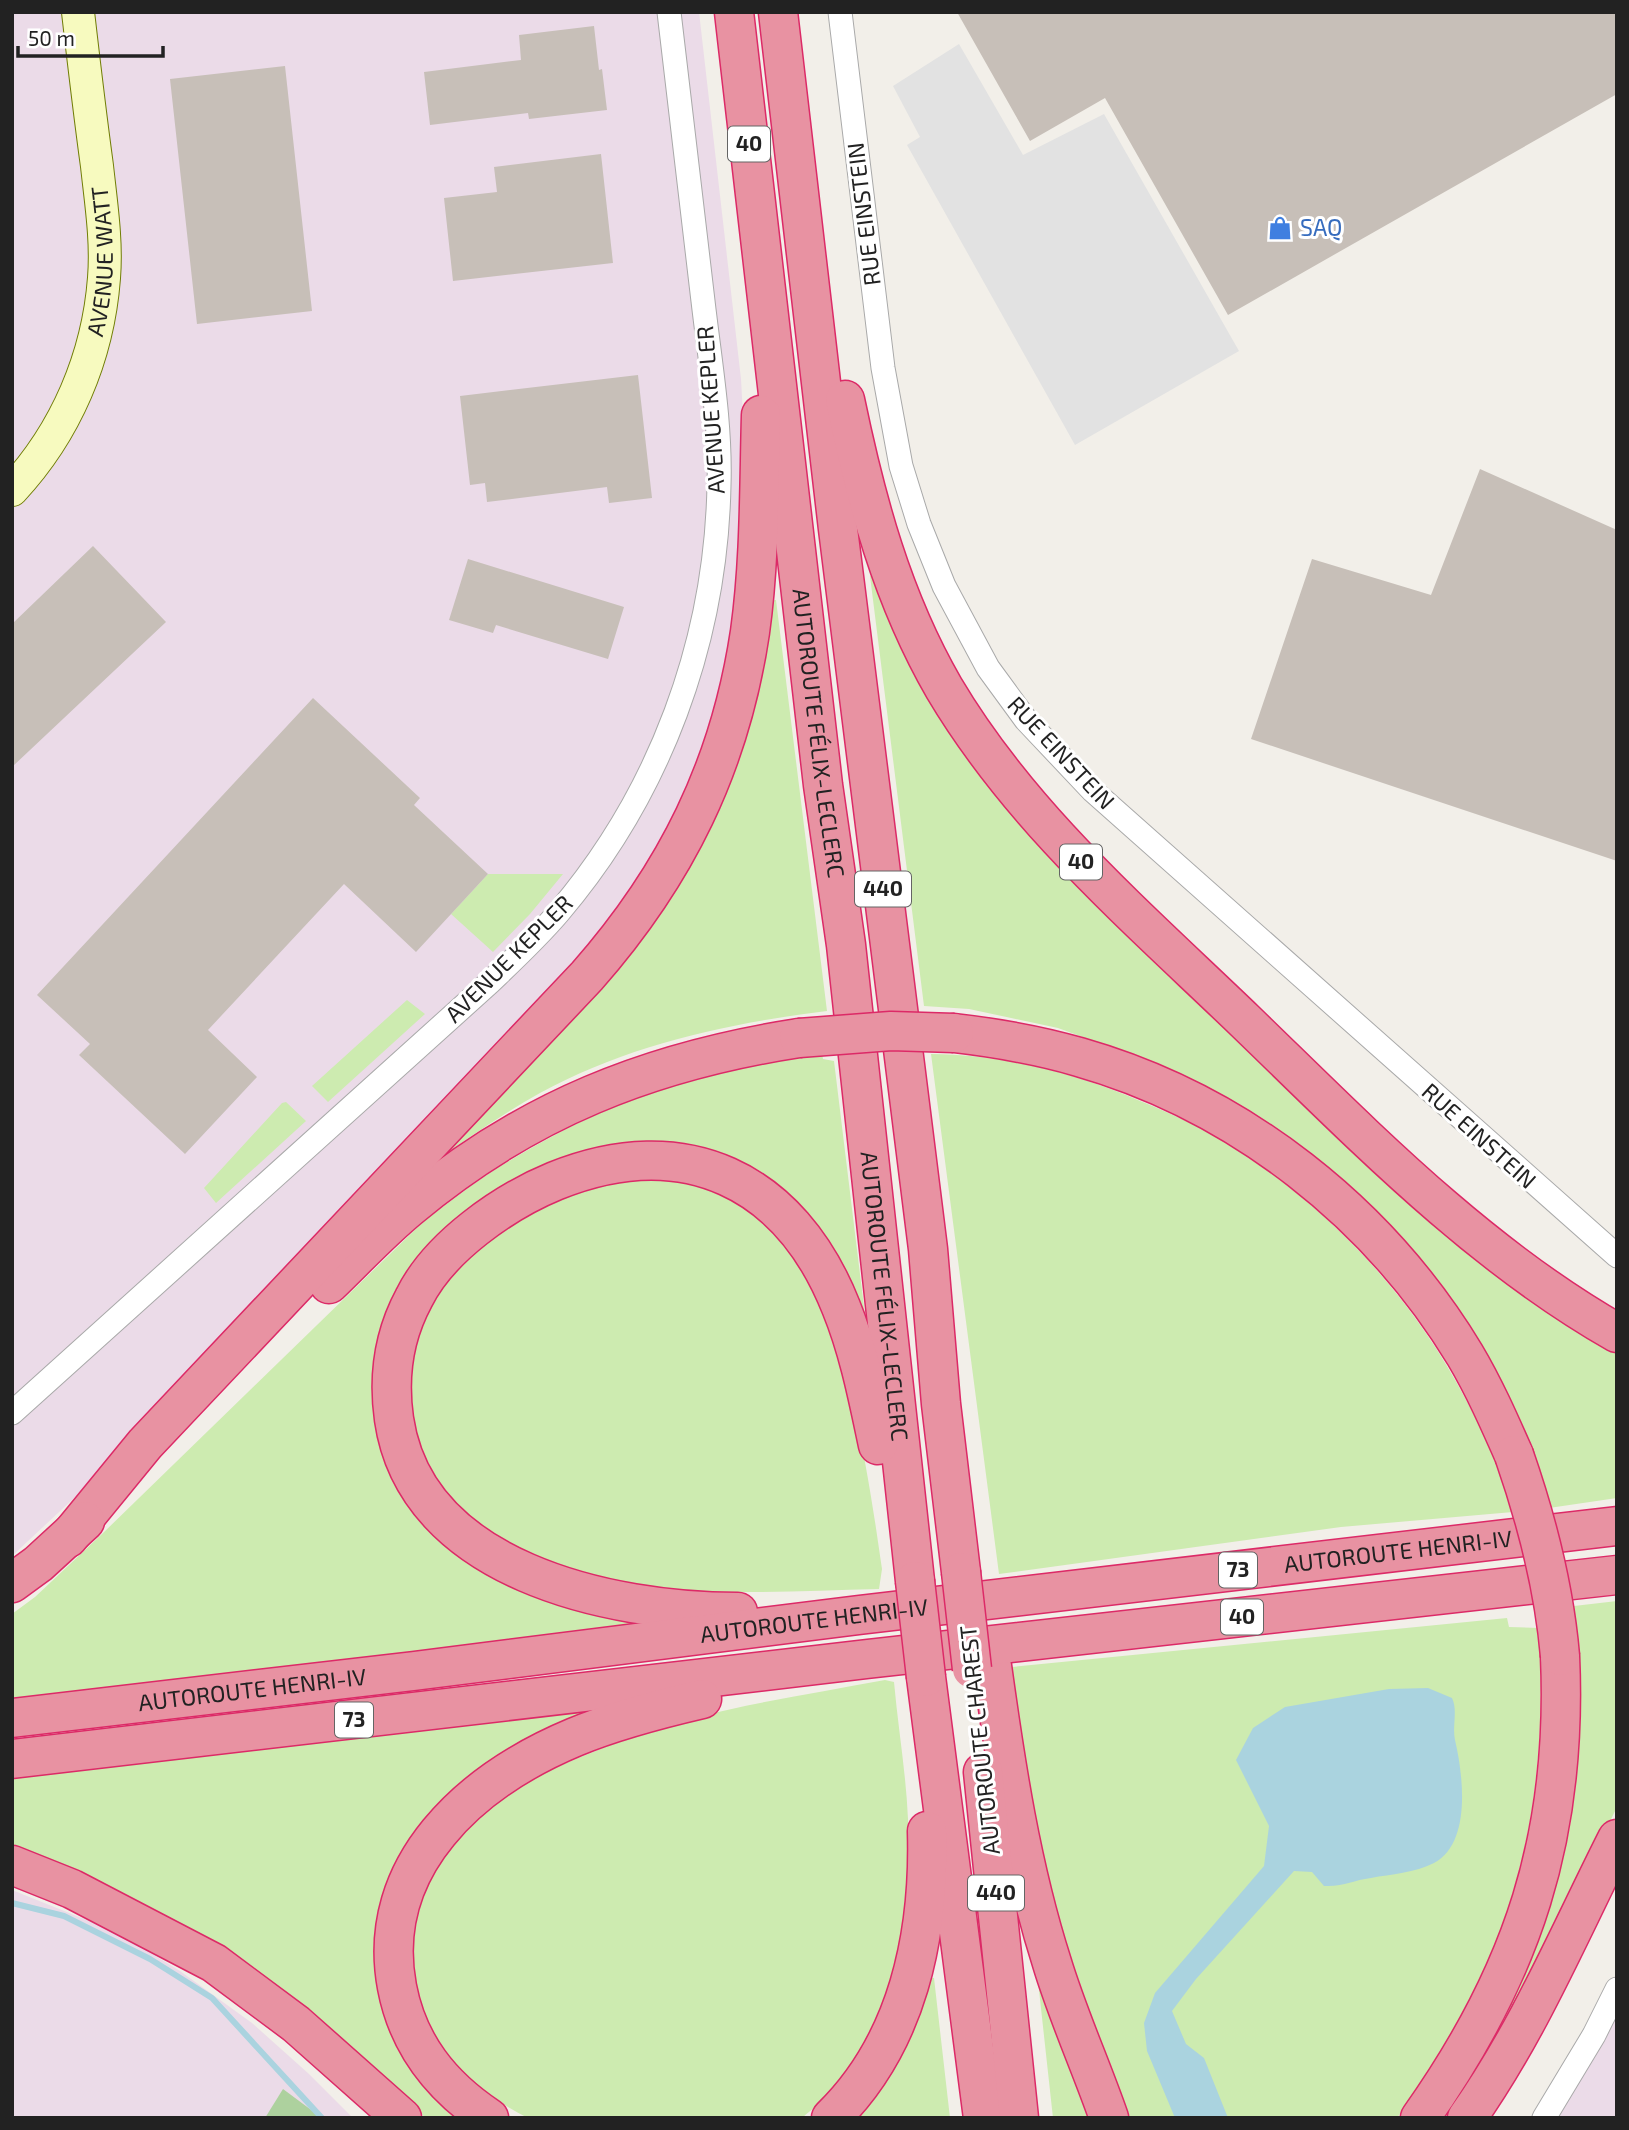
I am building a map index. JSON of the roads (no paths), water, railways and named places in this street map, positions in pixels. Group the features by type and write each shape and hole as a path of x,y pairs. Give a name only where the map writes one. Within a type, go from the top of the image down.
{"highway":[{"name":"AUTOROUTE FÉLIX-LECLERC","path":"734,12 823,785 846,945 914,1574"},
{"name":"AUTOROUTE FÉLIX-LECLERC","path":"778,12 928,1249 941,1404 970,1571"},
{"name":"40","path":"802,217 860,467 887,565 911,626 927,656 960,714 992,761 1028,807 1100,881 1413,1181 1506,1259 1572,1306 1617,1333"},
{"path":"68,1538 145,1444 587,976 628,927 665,874 696,814 721,752 739,693 745,661 758,546 764,275"},
{"path":"12,1583 68,1538 380,1233 432,1190 475,1158 544,1117 620,1082 691,1060 799,1038 891,1031 954,1033 1051,1049 1143,1079 1209,1111 1296,1166 1357,1219 1400,1265 1466,1357 1514,1455 1536,1521 1557,1625 1560,1656 1562,1700 1552,1819 1534,1897 1522,1933 1493,1999 1457,2063 1420,2118"},
{"path":"859,1615 789,1611 695,1611 613,1600 562,1586 516,1568 482,1548 452,1525 426,1498 408,1466 399,1444 391,1404 397,1339 414,1298 436,1265 474,1230 519,1199 568,1176 612,1163 638,1160 679,1161 717,1172 750,1189 777,1210 803,1239 840,1304 857,1354 885,1476 914,1574"},
{"name":"AUTOROUTE HENRI-IV","path":"12,1718 1617,1526"},
{"name":"AUTOROUTE CHAREST","path":"970,1571 982,1667 1019,2118"},
{"name":"AUTOROUTE CHAREST","path":"914,1574 983,2118"},
{"name":"AUTOROUTE HENRI-IV","path":"12,1759 867,1659 1617,1576"},
{"path":"489,2118 447,2085 421,2053 404,2016 395,1973 394,1931 398,1908 414,1867 439,1832 472,1798 490,1785 528,1760 576,1737 656,1711 867,1659"},
{"path":"982,1667 1034,1903 1061,1993 1109,2118"},
{"path":"831,2118 860,2086 888,2042 915,1966 925,1908 928,1692"},
{"path":"1467,2118 1502,2066 1539,2002 1617,1839"},
{"path":"12,1865 72,1889 214,1962 243,1982 324,2048 402,2118"},
{"path":"141,1925 259,2012 312,2058 373,2118"}],"street":[{"name":"AVENUE WATT","path":"12,490 42,454 77,392 91,350 102,300 104,233 78,12"},
{"name":"AVENUE KEPLER","path":"12,1413 478,993 535,938 598,861 630,812 654,764 682,696 701,632 712,574 719,482 715,407 669,12"},
{"name":"RUE EINSTEIN","path":"840,12 883,368 901,466 919,524 944,586 989,668 1026,720 1093,791 1617,1256"},
{"path":"1544,2118 1594,2035 1617,1989"}],"water":[{"path":"1428,1688 1452,1698 1454,1703 1454,1735 1462,1807 1454,1840 1446,1853 1434,1863 1411,1871 1324,1886 1312,1872 1294,1871 1196,1979 1172,2011 1186,2044 1204,2058 1228,2118 1175,2118 1147,2051 1144,2023 1155,1993 1264,1866 1269,1826 1236,1760 1253,1728 1285,1707 1389,1689"}],"waterway":[{"path":"12,1903 64,1916 150,1959 212,1998 322,2118"}],"place":[{"name":"SAQ","path":"1280,228"}]}
